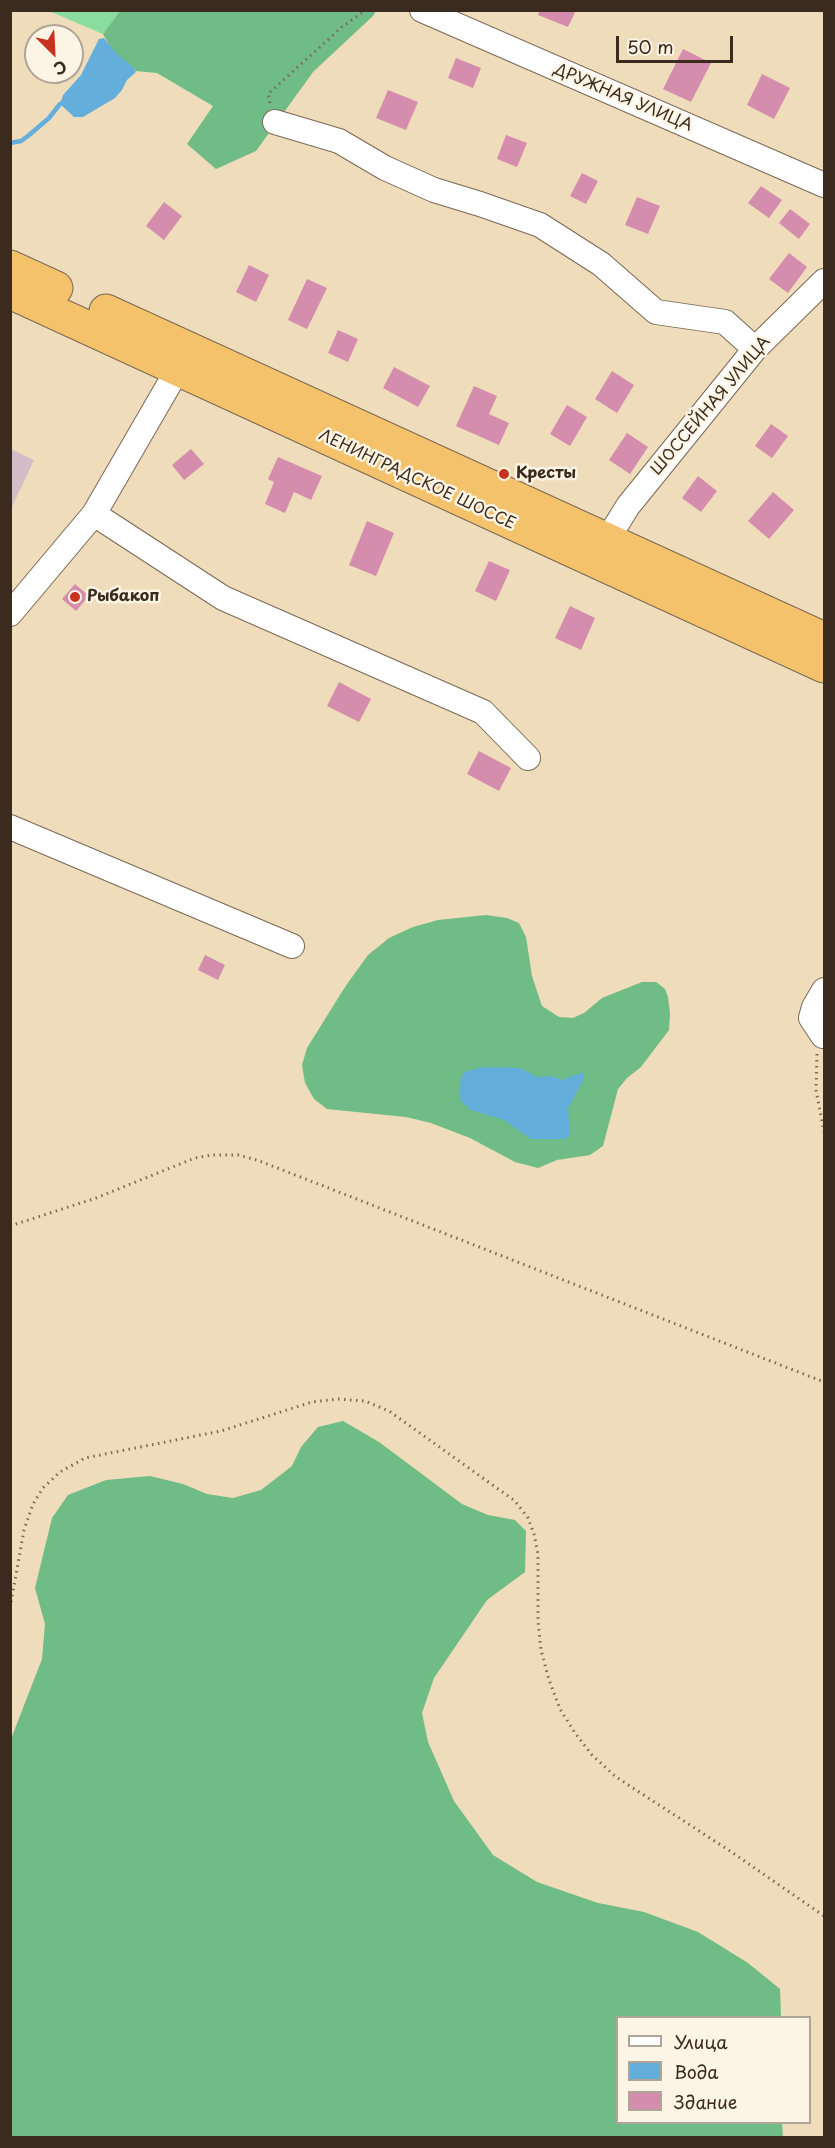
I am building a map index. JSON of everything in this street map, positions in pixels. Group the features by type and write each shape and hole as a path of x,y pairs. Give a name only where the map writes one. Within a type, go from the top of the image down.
{"highway":[{"name":"ЛЕНИНГРАДСКОЕ ШОССЕ","path":"10,267 825,639"},
{"name":"ЛЕНИНГРАДСКОЕ ШОССЕ","path":"10,292 825,666"}],"street":[{"name":"ДРУЖНАЯ УЛИЦА","path":"422,10 825,185"},
{"path":"275,122 339,141 385,168 434,190 540,225 601,264 656,312 724,322 755,349"},
{"name":"ШОССЕЙНАЯ УЛИЦА","path":"607,540 627,506 755,349 825,281"},
{"path":"10,614 94,514 178,369"},
{"path":"94,514 223,598 483,712 528,758"},
{"path":"10,827 292,946"},
{"path":"823,1036 811,1018 814,1007 825,990"}],"path":[{"path":"275,122 268,94 342,27 366,10"},
{"path":"823,1036 817,1055 816,1090 825,1132"},
{"path":"10,1226 96,1198 195,1158 212,1155 238,1155 268,1164 825,1382"},
{"path":"10,1608 24,1530 33,1504 43,1488 60,1472 85,1458 221,1431 312,1402 338,1399 365,1401 390,1411 515,1501 528,1518 538,1554 538,1621 541,1650 549,1680 560,1708 592,1755 616,1777 825,1916"}],"shaded area":[{"path":"11,449 34,460 11,509"}],"green space":[{"path":"49,11 120,11 103,34"},
{"path":"120,11 376,11 313,72 256,151 216,169 187,144 213,106 157,73 136,71 113,52 103,34"},
{"path":"486,915 507,918 519,923 526,937 532,976 542,1006 559,1017 573,1018 584,1013 602,998 642,982 656,982 665,989 670,1013 669,1030 641,1067 618,1089 603,1146 590,1155 557,1160 538,1168 515,1162 470,1138 431,1123 406,1117 327,1109 314,1099 305,1083 302,1065 307,1048 368,955 389,938 413,927 438,920"},
{"path":"343,1421 379,1442 462,1504 488,1515 515,1520 526,1531 525,1572 487,1600 434,1678 422,1713 428,1742 454,1801 493,1855 537,1882 598,1903 644,1912 698,1932 748,1963 780,1989 781,2016 616,2016 616,2124 782,2124 783,2137 11,2137 11,1739 42,1659 45,1624 35,1588 52,1518 68,1495 106,1480 150,1476 183,1484 207,1494 233,1498 261,1490 292,1466 301,1447 318,1427"}],"water":[{"path":"104,38 136,72 127,80 115,98 83,117 74,117 60,104 63,95 73,84 84,84 84,69 99,39"},
{"path":"484,1067 520,1068 537,1077 552,1076 562,1080 583,1072 583,1081 568,1108 570,1134 566,1139 531,1139 504,1120 471,1110 461,1101 461,1079 464,1072"}],"building":[{"path":"540,10 576,10 568,27 538,15"},
{"path":"683,49 711,63 691,102 663,89"},
{"path":"456,58 481,68 473,88 448,78"},
{"path":"762,74 790,88 774,119 747,105"},
{"path":"388,90 418,102 406,130 376,118"},
{"path":"506,135 527,143 517,167 497,159"},
{"path":"582,173 598,181 586,204 570,196"},
{"path":"761,186 782,200 769,218 748,203"},
{"path":"637,197 660,206 648,234 625,225"},
{"path":"164,202 182,216 164,240 146,226"},
{"path":"790,209 810,224 799,239 779,223"},
{"path":"789,253 807,267 788,293 769,279"},
{"path":"249,265 269,275 256,302 236,292"},
{"path":"307,279 327,288 307,329 288,320"},
{"path":"338,330 358,339 348,362 328,353"},
{"path":"394,367 430,386 418,407 383,388"},
{"path":"612,371 634,385 617,413 595,399"},
{"path":"474,386 497,396 489,414 509,423 499,445 456,426"},
{"path":"567,405 587,417 570,446 550,434"},
{"path":"771,424 788,436 772,458 755,446"},
{"path":"627,433 648,447 630,474 609,460"},
{"path":"191,449 204,464 184,480 172,465"},
{"path":"278,457 322,476 311,500 294,492 285,513 265,504 274,482 268,479"},
{"path":"698,476 717,491 701,512 682,498"},
{"path":"773,492 794,510 769,539 748,521"},
{"path":"367,521 394,533 376,576 349,565"},
{"path":"489,561 510,570 496,601 475,591"},
{"name":"Рыбакоп","path":"75,584 89,596 76,611 62,599"},
{"path":"570,606 595,618 581,650 555,638"},
{"path":"339,682 371,699 359,722 327,706"},
{"path":"479,751 511,768 499,791 467,774"},
{"path":"205,955 225,965 218,980 198,970"}],"waterway":[{"path":"10,143 21,141 28,136 49,118 60,104"}],"place":[{"name":"Кресты","path":"504,474"},
{"name":"Рыбакоп","path":"75,597"}]}
